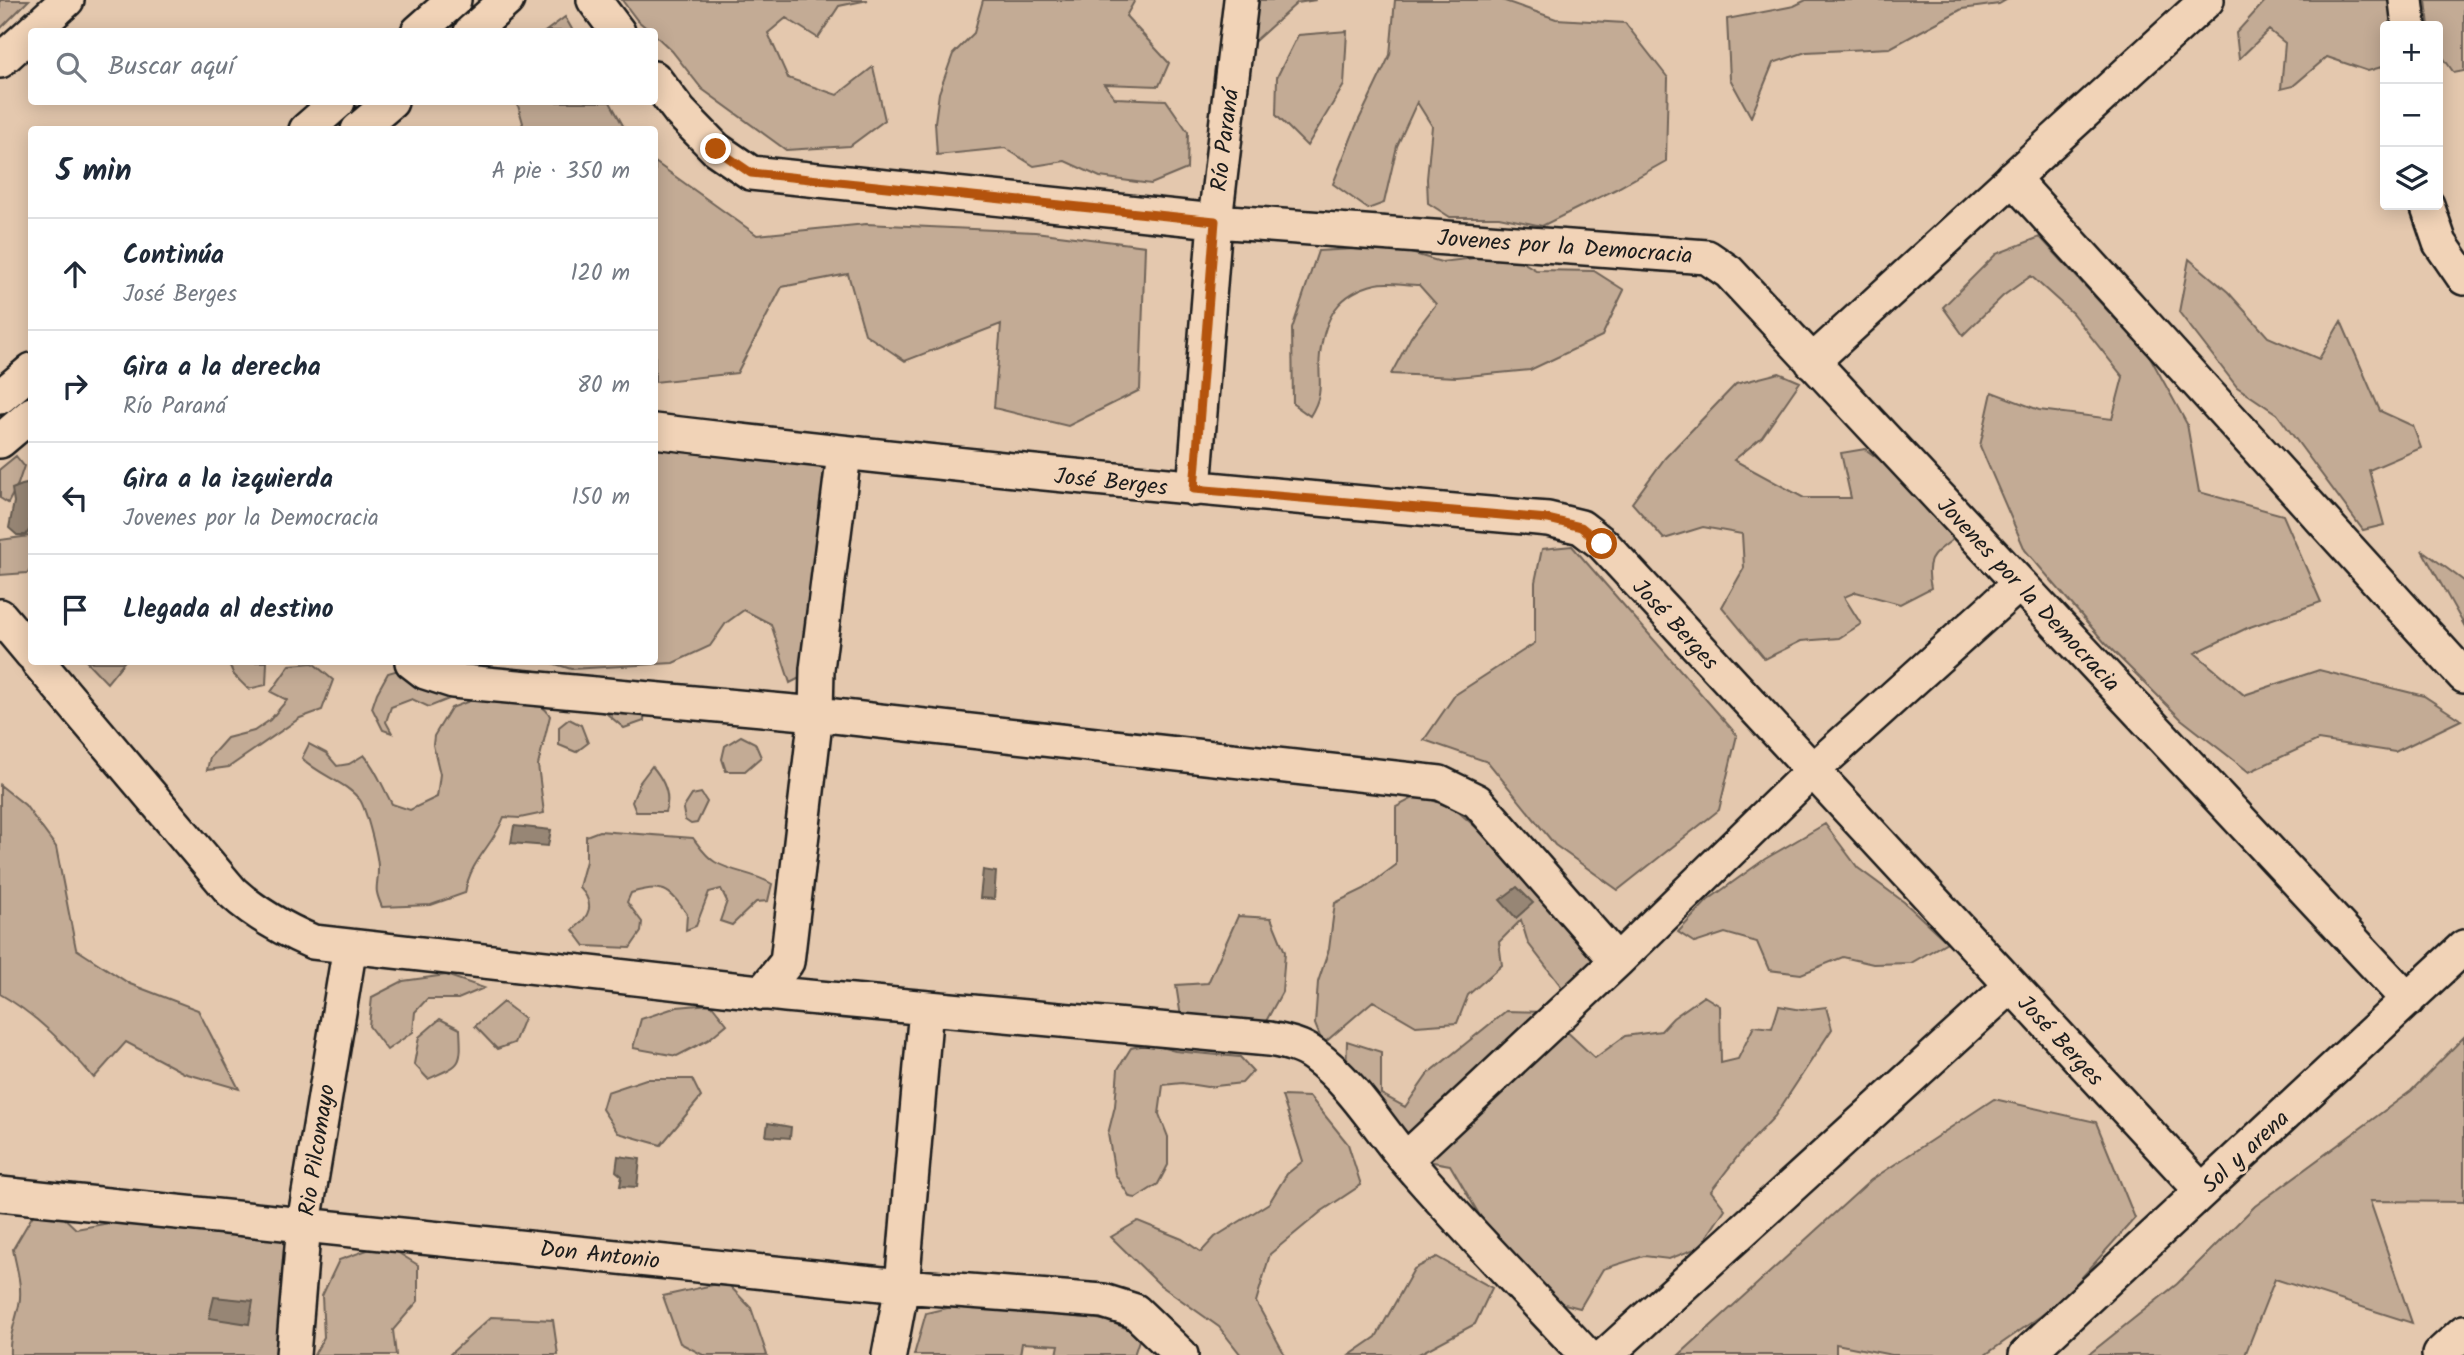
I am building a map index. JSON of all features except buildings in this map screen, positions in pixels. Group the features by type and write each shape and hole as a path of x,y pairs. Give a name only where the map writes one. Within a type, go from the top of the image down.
{"street":[{"path":"36,28 67,0"},
{"path":"422,28 454,0"},
{"path":"476,28 507,0"},
{"path":"594,0 615,28"},
{"name":"Río Paraná","path":"1194,489 1215,221 1241,0"},
{"path":"1812,362 2207,0"},
{"path":"2406,0 2408,21"},
{"path":"0,61 28,36"},
{"name":"Jovenes por la Democracia","path":"658,83 680,112 716,149 751,173 1215,221 1707,257 1729,272 2408,999"},
{"path":"363,126 387,105"},
{"path":"2012,178 2464,676"},
{"path":"2429,210 2440,243 2464,278"},
{"path":"0,442 28,418"},
{"name":"José Berges","path":"658,431 844,454 1194,489 1548,519 1581,527 1602,544 2202,1191"},
{"path":"762,993 787,962 816,714 817,669 844,454"},
{"path":"1406,1159 1617,961 1812,771 2020,584"},
{"path":"0,616 28,649"},
{"path":"41,665 232,892 250,909 313,942 762,993 1289,1043 1311,1053 1352,1091 1406,1159 1586,1355"},
{"path":"416,665 425,672 453,681 816,714 1440,783 1477,801 1617,961"},
{"name":"Rio Pilcomayo","path":"293,1355 304,1223 350,946"},
{"name":"Sol y arena","path":"2026,1355 2464,947"},
{"path":"787,962 805,997"},
{"path":"1606,1355 2011,986"},
{"path":"889,1355 902,1286 926,1008"},
{"name":"Don Antonio","path":"0,1194 902,1286 1103,1301 1135,1311 1181,1355"},
{"path":"2440,1355 2464,1332"}],"shaded area":[{"path":"0,0 29,0 0,29"},
{"path":"622,0 868,0 839,6 818,38 786,18 768,33 788,78 837,95 873,67 885,120 850,146 786,150 702,89 658,38 658,28 646,28"},
{"path":"983,0 1135,0 1126,16 1169,63 1159,86 1104,84 1115,98 1166,100 1188,132 1187,169 1151,184 1100,177 1065,161 1034,166 1005,148 937,155 935,122 939,93 953,54 974,33"},
{"path":"1249,0 1316,0 1297,3 1255,41 1247,28"},
{"path":"1395,0 1502,0 1556,19 1625,23 1668,78 1666,161 1542,226 1499,217 1450,217 1428,203 1427,179 1432,126 1417,102 1397,146 1384,203 1368,209 1333,184 1356,126 1390,55"},
{"path":"1806,0 2006,0 1999,4 1962,9 1890,48 1806,52 1773,63 1751,117 1730,79 1727,19 1794,6"},
{"path":"2266,0 2397,0 2399,21 2380,21 2380,67 2368,71 2327,57 2293,86 2281,89 2285,43 2269,30 2239,59 2236,33"},
{"path":"2426,0 2464,0 2464,71 2454,73 2443,57 2443,21 2428,21"},
{"path":"565,17 571,28 550,28"},
{"path":"1347,31 1344,85 1307,146 1276,115 1277,77 1298,35"},
{"path":"518,105 612,105 623,126 521,126 523,123"},
{"path":"658,164 757,235 866,224 1035,232 1145,246 1140,390 1068,426 994,408 1001,324 905,361 865,334 848,274 782,287 737,373 658,382"},
{"path":"2040,237 2118,322 2139,337 2187,424 2199,492 2283,515 2321,602 2247,628 2195,653 2244,695 2319,670 2424,696 2461,720 2395,752 2318,740 2249,772 2181,719 2105,643 2025,550 1980,446 1992,392 2039,410 2112,419 2123,377 2072,313 2031,276 2003,296 1963,335 1943,307 1996,254"},
{"path":"1391,247 1441,262 1509,254 1536,270 1594,271 1624,290 1602,336 1530,370 1457,377 1391,374 1411,337 1436,304 1419,285 1381,283 1363,288 1343,300 1330,318 1320,354 1318,399 1310,416 1293,404 1292,329 1318,251"},
{"path":"2189,259 2228,292 2268,337 2319,359 2341,321 2380,411 2413,426 2421,448 2369,470 2384,525 2363,530 2277,414 2237,387 2179,312"},
{"path":"1779,373 1800,382 1762,437 1734,460 1804,498 1851,498 1841,453 1865,449 1909,481 1956,537 1932,558 1929,569 1931,588 1900,604 1856,592 1844,597 1861,624 1839,638 1801,641 1765,659 1722,607 1744,568 1742,534 1703,527 1664,539 1632,503 1665,458 1736,384"},
{"path":"658,436 838,447 817,669 790,683 771,624 744,610 726,623 710,646 673,663 658,664"},
{"path":"16,456 24,466 8,503 0,498 0,469"},
{"path":"28,484 28,532 26,535 17,535 9,528 14,502 12,489"},
{"path":"28,536 27,573 0,575 0,540"},
{"path":"1572,546 1737,735 1719,810 1618,890 1555,845 1488,762 1424,740 1455,695 1535,643 1535,582 1542,549"},
{"path":"2422,550 2464,581 2464,625"},
{"path":"90,665 122,665 107,683"},
{"path":"229,665 267,665 266,685 248,689 234,675"},
{"path":"290,665 315,665 333,680 322,710 300,718 229,767 207,770 210,757 227,738 254,731 270,720 287,700 271,692"},
{"path":"558,665 639,665 571,669"},
{"path":"405,668 454,697 429,707 412,699 391,707 386,722 392,733 383,730 372,708 388,673"},
{"path":"506,698 527,701 544,709 550,716 538,765 544,813 520,818 504,817 472,871 465,893 431,905 382,907 377,891 376,855 363,805 354,793 302,758 309,744 326,753 337,766 349,764 364,755 392,804 410,810 437,797 440,774 433,745 434,736 451,708 475,699"},
{"path":"612,705 645,705 644,721 624,728 606,713"},
{"path":"569,719 581,725 588,743 576,752 559,745 559,727"},
{"path":"741,736 755,743 761,757 745,771 726,771 722,759 725,746"},
{"path":"652,766 665,788 665,812 636,812 632,802 640,782"},
{"path":"0,785 25,805 56,847 76,949 130,984 198,1010 239,1089 184,1073 126,1042 94,1078 51,1032 0,994"},
{"path":"701,793 707,802 697,823 691,824 685,820 683,809 692,795"},
{"path":"1419,795 1455,809 1509,856 1569,920 1597,965 1571,999 1528,943 1521,920 1499,942 1502,965 1468,995 1457,1023 1416,1026 1373,1001 1323,1044 1315,1024 1318,982 1329,949 1335,903 1364,889 1396,865 1396,807"},
{"path":"1825,824 1858,868 1904,902 1947,942 1911,963 1873,964 1843,957 1801,974 1769,970 1757,942 1725,933 1695,943 1678,932 1708,900 1765,859"},
{"path":"514,826 551,830 548,846 511,843"},
{"path":"599,831 693,838 715,862 772,884 768,901 756,902 732,925 720,921 727,901 721,889 709,892 696,926 686,930 687,914 675,898 664,890 650,888 631,893 627,902 642,922 641,932 630,948 585,946 573,930 589,910 588,899 579,887 586,861 586,836"},
{"path":"983,870 996,872 994,899 980,898"},
{"path":"1517,887 1533,903 1516,918 1500,900"},
{"path":"1238,916 1271,918 1285,952 1282,992 1253,1045 1181,1017 1176,985 1208,983"},
{"path":"446,975 484,988 458,999 427,999 415,1012 413,1032 387,1050 369,1026 372,997 403,981"},
{"path":"1704,996 1720,1006 1721,1063 1738,1059 1754,1026 1772,1028 1779,1006 1802,1010 1826,1007 1832,1029 1775,1116 1742,1151 1711,1191 1725,1209 1700,1247 1669,1259 1644,1256 1603,1269 1580,1308 1526,1294 1450,1165 1410,1158 1346,1076 1347,1041 1381,1052 1381,1094 1405,1107 1428,1074 1506,1011 1546,1012 1595,1058 1625,1036 1661,1031 1673,1018"},
{"path":"503,1002 524,1018 514,1043 497,1049 475,1026"},
{"path":"711,1004 727,1024 708,1040 677,1056 633,1048 641,1019 677,1007"},
{"path":"440,1019 460,1029 460,1057 454,1066 428,1079 414,1064 419,1037"},
{"path":"2464,1037 2464,1202 2370,1201 2412,1323 2275,1279 2245,1355 2088,1355 2177,1284 2255,1206 2411,1091"},
{"path":"1150,1044 1175,1051 1240,1057 1253,1071 1242,1083 1207,1087 1182,1083 1163,1085 1159,1114 1168,1137 1168,1165 1158,1184 1136,1198 1130,1197 1115,1174 1108,1134 1115,1106 1118,1069 1131,1048"},
{"path":"646,1079 692,1079 701,1097 661,1145 618,1133 602,1109 607,1092"},
{"path":"1282,1096 1310,1097 1348,1144 1361,1185 1322,1211 1270,1254 1256,1302 1285,1355 1241,1355 1219,1327 1160,1285 1111,1237 1138,1221 1182,1239 1201,1252 1215,1237 1269,1203 1287,1174 1303,1161"},
{"path":"1994,1099 2096,1122 2135,1218 2058,1304 1985,1355 1892,1355 1836,1344 1836,1355 1679,1355 1871,1180"},
{"path":"768,1123 791,1127 790,1138 766,1136"},
{"path":"618,1156 640,1159 637,1187 620,1186 622,1176 616,1171"},
{"path":"43,1198 76,1229 115,1222 268,1231 287,1245 280,1355 10,1355 11,1335 20,1298 13,1249"},
{"path":"384,1244 418,1265 418,1301 393,1330 396,1355 314,1355 324,1337 322,1296 339,1260"},
{"path":"1437,1257 1492,1288 1475,1324 1417,1355 1350,1355 1376,1337 1414,1269"},
{"path":"726,1282 751,1308 767,1355 703,1355 680,1343 663,1296"},
{"path":"214,1297 253,1301 249,1324 209,1318"},
{"path":"960,1305 1086,1317 1108,1321 1141,1334 1134,1355 1057,1355 1059,1345 1022,1343 1020,1355 914,1355 926,1313"},
{"path":"491,1317 553,1320 558,1355 449,1355"}],"route":[{"path":"716,149 751,173 1215,221 1194,489 1548,519 1581,527 1602,544"}]}
